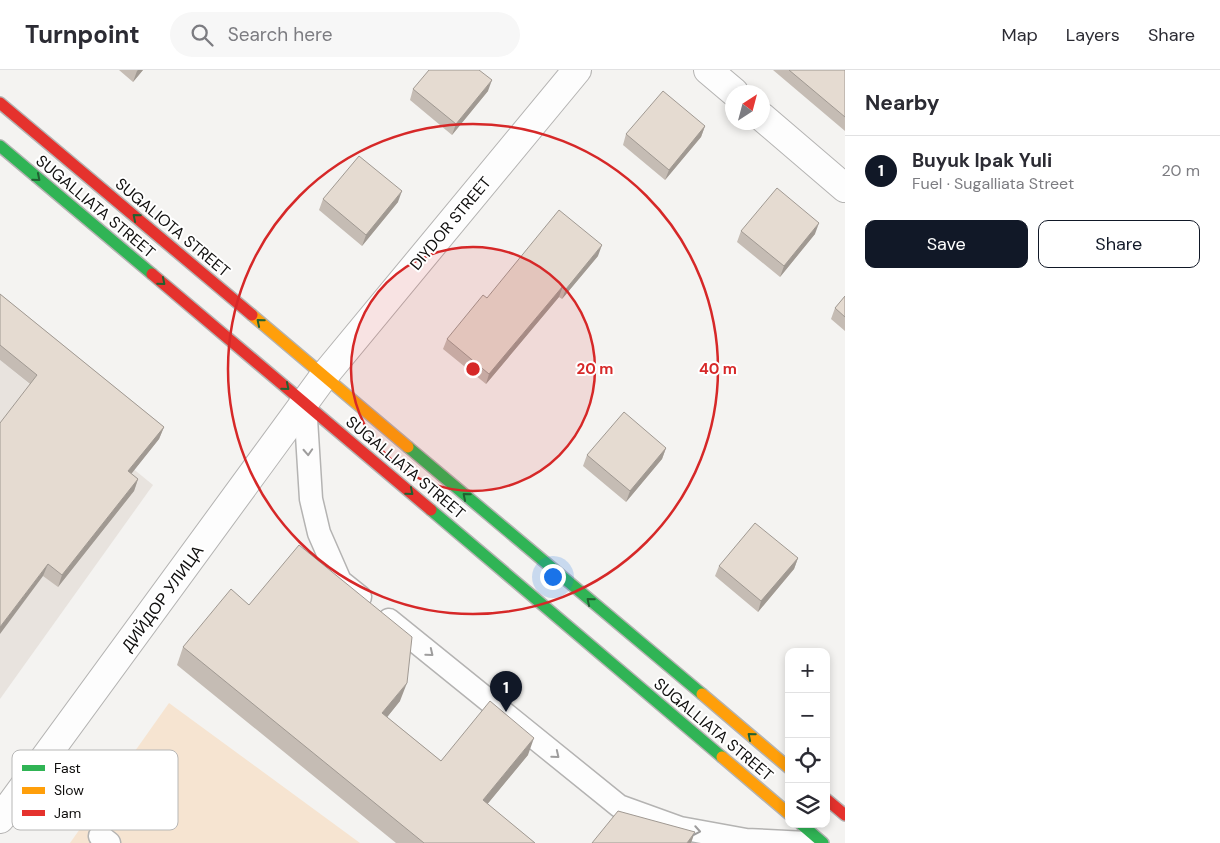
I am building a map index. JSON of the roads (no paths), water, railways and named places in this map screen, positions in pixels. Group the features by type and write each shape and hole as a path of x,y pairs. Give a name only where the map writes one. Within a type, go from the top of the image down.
{"main road":[{"name":"SUGALIOTA STREET","path":"0,103 324,376"},
{"name":"SUGALLIATA STREET","path":"0,146 785,811"},
{"name":"SUGALLIATA STREET","path":"324,376 785,765"},
{"path":"830,803 845,815"},
{"path":"806,828 823,843"}],"street":[{"name":"DIYDOR STREET","path":"324,376 577,70"},
{"path":"708,70 726,85"},
{"path":"770,124 845,188"},
{"name":"ДИЙДОР УЛИЦА","path":"51,750 324,376"},
{"name":"ДИЙДОР УЛИЦА","path":"0,819 12,803"}],"lane":[{"path":"305,403 311,499 319,533 340,581 619,806 680,828 746,840 807,843"}],"place":[{"name":"Buyuk Ipak Yuli","path":"506,712"}]}
